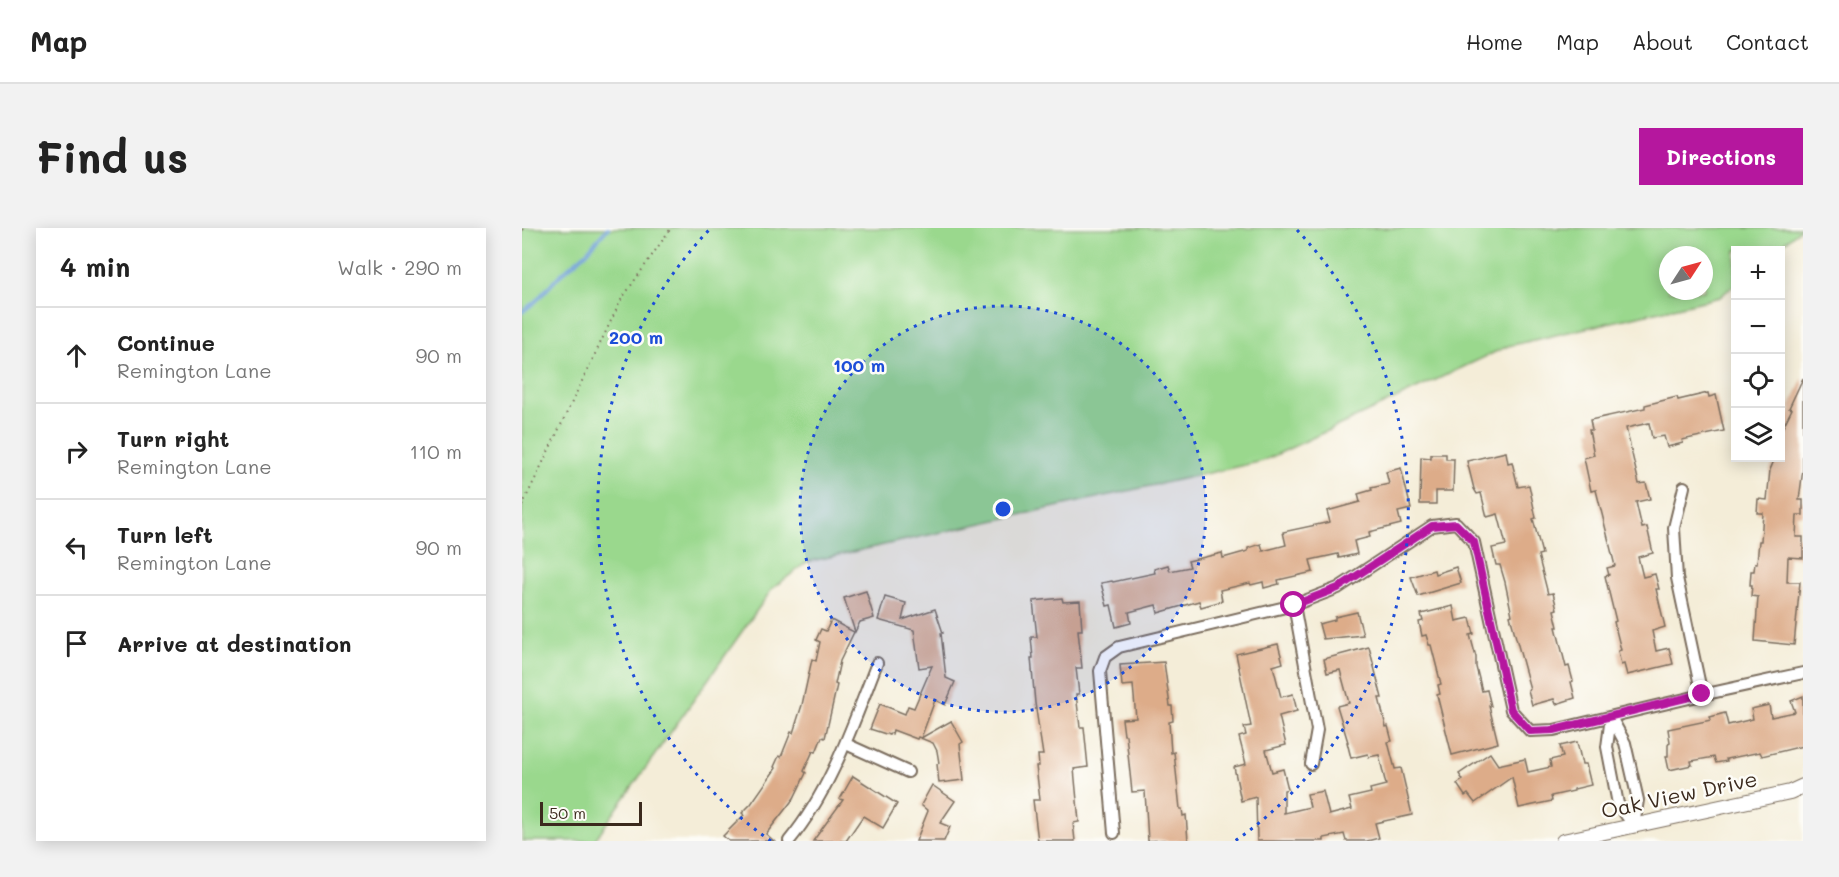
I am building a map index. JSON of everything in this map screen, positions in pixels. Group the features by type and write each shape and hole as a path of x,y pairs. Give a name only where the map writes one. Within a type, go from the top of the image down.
{"street":[{"path":"1684,487 1674,528 1677,578 1702,694"},
{"path":"1113,834 1100,671 1105,657 1119,647 1294,605 1338,588 1432,526 1456,524 1474,542 1511,710 1530,731 1554,730 1702,694 1803,673"},
{"path":"1294,605 1317,730 1311,764"},
{"path":"789,841 815,803 846,744 877,663"},
{"path":"1611,717 1625,743 1638,800 1634,826"},
{"path":"1611,717 1607,747 1618,804 1634,826"},
{"path":"846,744 908,772"},
{"path":"1610,765 1629,760"},
{"name":"Oak View Drive","path":"1563,841 1790,792 1803,786"}],"path":[{"path":"522,230 527,228"},
{"path":"522,506 621,300 671,228"}],"green space":[{"path":"522,228 1802,228 1780,246 1731,246 1731,287 1720,297 1713,299 1713,246 1659,246 1659,300 1707,300 1508,346 1263,461 807,562 772,589 594,841 522,841"}],"building":[{"path":"1803,378 1803,469 1799,500 1803,500 1803,515 1797,515 1796,537 1803,537 1803,558 1788,557 1787,582 1800,582 1794,645 1755,641 1758,597 1751,596 1752,585 1750,585 1751,571 1754,571 1755,563 1757,563 1759,541 1761,541 1763,513 1757,513 1758,499 1767,500 1770,470 1773,462 1785,462 1785,423 1792,409 1789,408"},
{"path":"1708,393 1709,397 1716,395 1724,431 1682,440 1683,443 1667,447 1664,436 1652,438 1649,423 1626,428 1639,484 1646,483 1650,499 1636,502 1642,528 1647,527 1653,553 1638,557 1643,577 1655,574 1665,627 1652,631 1656,651 1669,648 1673,664 1627,675 1624,664 1621,665 1618,651 1621,650 1614,622 1616,621 1605,576 1609,575 1607,568 1615,566 1596,490 1591,491 1584,458 1594,455 1589,430 1592,430 1590,420 1645,408 1645,405 1677,397 1678,400"},
{"path":"1506,452 1508,463 1512,462 1518,487 1529,485 1536,518 1533,519 1542,554 1538,555 1548,594 1553,593 1557,609 1554,610 1558,627 1556,627 1566,667 1569,666 1573,681 1571,682 1575,698 1556,704 1554,699 1532,705 1528,690 1530,689 1510,616 1512,615 1505,582 1500,565 1496,565 1492,548 1506,545 1498,514 1487,517 1481,493 1477,494 1474,489 1467,461"},
{"path":"1431,454 1446,454 1446,459 1454,459 1453,491 1436,491 1436,504 1420,504 1421,457 1431,458"},
{"path":"1401,468 1411,509 1398,512 1401,524 1369,532 1370,537 1354,541 1357,554 1339,558 1338,554 1310,560 1313,572 1278,580 1279,584 1264,588 1263,582 1220,590 1222,601 1201,607 1199,601 1158,613 1156,605 1129,612 1131,623 1116,627 1111,605 1107,606 1101,583 1155,573 1154,569 1168,565 1170,571 1190,567 1188,561 1222,553 1223,558 1248,551 1248,548 1261,544 1263,551 1286,545 1283,532 1330,522 1327,511 1360,502 1358,494 1389,484 1386,472"},
{"path":"1456,567 1461,583 1418,596 1411,577 1434,570 1435,574"},
{"path":"866,591 874,618 860,622 855,632 844,598"},
{"path":"885,597 906,603 902,620 935,609 943,633 941,633 946,678 955,682 945,705 935,700 921,738 951,721 963,742 960,744 964,780 939,783 937,764 939,763 933,743 893,730 889,735 870,729 880,704 905,714 908,706 914,708 932,666 919,668 914,630 878,620"},
{"path":"1062,598 1063,602 1080,601 1082,630 1078,630 1082,668 1076,668 1079,694 1076,694 1080,727 1084,727 1088,767 1074,769 1079,822 1073,823 1075,841 1038,841 1033,800 1040,800 1036,766 1039,766 1038,755 1043,755 1031,658 1033,658 1031,637 1037,637 1033,601"},
{"path":"1453,606 1456,621 1470,618 1474,634 1470,635 1476,657 1476,667 1482,691 1487,690 1498,743 1452,755 1437,695 1440,694 1438,685 1441,684 1431,645 1426,635 1422,636 1419,622 1423,621 1421,614"},
{"path":"1357,612 1363,635 1323,639 1319,624 1335,620 1335,617"},
{"path":"831,620 854,632 840,661 825,738 822,737 816,752 813,751 794,798 766,834 774,841 729,841 723,836 744,815 742,813 776,768 774,767 779,756 781,757 791,732 793,733 812,659 816,661 820,642 816,640 821,629 826,631"},
{"path":"1278,644 1283,663 1273,666 1281,697 1293,694 1297,711 1279,716 1286,745 1266,750 1272,772 1283,769 1288,789 1284,790 1284,813 1310,807 1307,794 1323,791 1329,815 1352,809 1349,798 1371,793 1370,789 1386,785 1379,755 1369,757 1368,754 1351,758 1337,706 1349,703 1340,670 1327,673 1324,659 1369,647 1382,698 1379,698 1386,727 1388,726 1392,741 1388,742 1395,769 1401,768 1412,815 1375,823 1379,838 1367,841 1346,841 1344,834 1324,838 1324,841 1257,841 1256,797 1241,801 1234,767 1246,764 1239,737 1246,735 1244,727 1251,726 1236,654"},
{"path":"1164,662 1170,706 1172,706 1173,721 1169,722 1171,753 1174,752 1180,809 1182,809 1183,816 1186,815 1188,841 1148,841 1145,791 1132,792 1126,735 1124,735 1122,719 1136,718 1133,685 1122,686 1120,665"},
{"path":"1803,696 1803,746 1762,756 1760,752 1716,763 1714,757 1691,761 1692,765 1669,770 1666,756 1668,756 1670,742 1668,729 1711,720 1710,717 1725,713 1728,725 1753,719 1751,709 1769,705 1771,717 1795,712 1791,701"},
{"path":"1577,742 1582,764 1586,764 1591,785 1551,796 1552,801 1519,808 1512,777 1475,803 1468,794 1465,796 1457,784 1463,780 1459,774 1490,753 1498,765 1525,759 1528,772 1551,767 1550,760 1563,757 1560,746"},
{"path":"853,776 897,804 883,828 863,816 846,841 813,841 843,800 840,799"},
{"path":"932,785 955,801 940,823 950,827 944,841 916,841 928,811 921,805"}],"waterway":[{"path":"522,312 586,253 608,228"}],"route":[{"path":"1294,605 1338,588 1432,526 1456,524 1474,542 1511,710 1530,731 1554,730 1702,694"}]}
